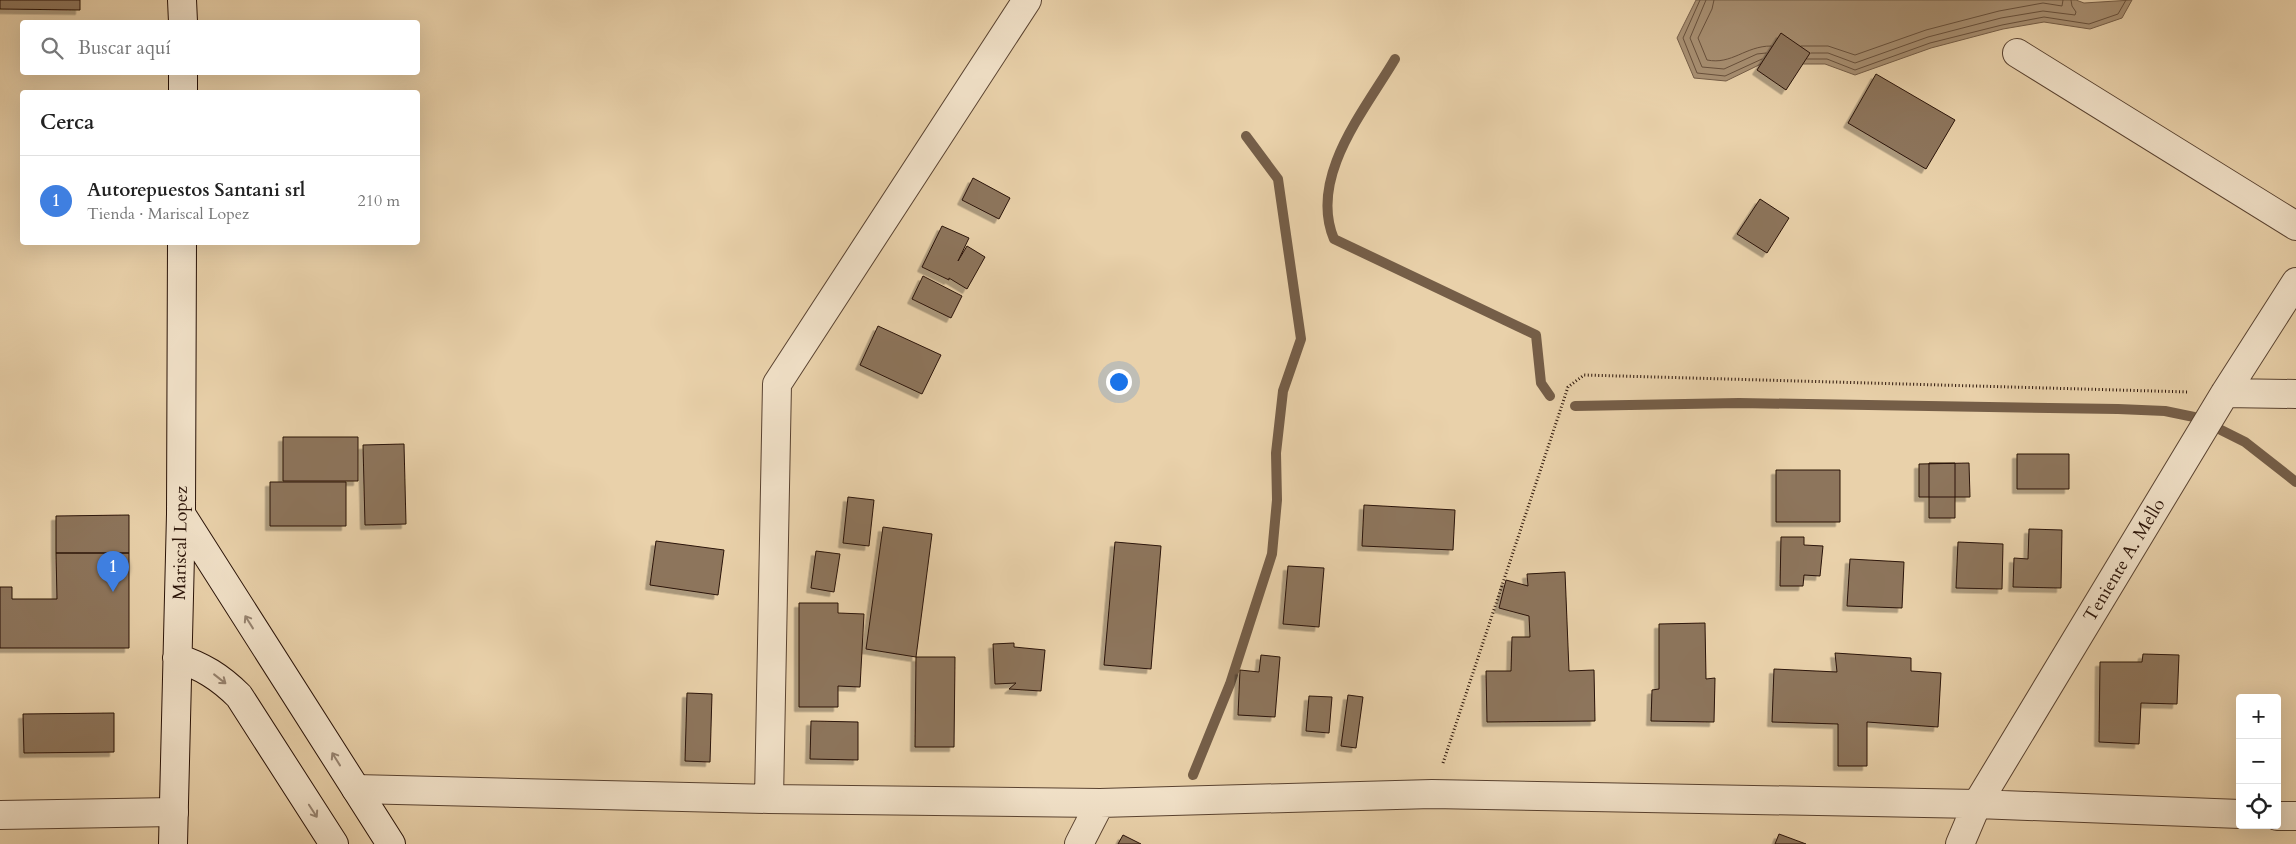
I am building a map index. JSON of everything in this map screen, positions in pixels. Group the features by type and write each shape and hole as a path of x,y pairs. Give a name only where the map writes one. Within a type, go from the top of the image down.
{"street":[{"path":"182,0 183,20"},
{"path":"769,798 777,384 1027,0"},
{"path":"2017,53 2296,226"},
{"path":"183,75 183,90"},
{"name":"Mariscal Lopez","path":"173,844 181,514 182,245"},
{"name":"Teniente A. Mello","path":"1960,844 1977,804 2225,393 2296,282"},
{"path":"2225,393 2296,394"},
{"path":"181,514 391,844"},
{"path":"177,658 204,668 221,678 239,696 334,844"},
{"path":"356,789 1100,803 1432,794 1977,804 2236,814"},
{"path":"1079,844 1100,803"},
{"path":"0,814 174,812"},
{"path":"2281,816 2296,816"}],"path":[{"path":"1432,794 1568,387 1584,375 2225,393"}],"water":[{"path":"1696,0 2076,0 2084,3 2132,0 2122,18 2090,29 2044,22 2003,29 1931,48 1855,75 1825,64 1761,64 1726,81 1694,78 1677,38"}],"building":[{"path":"0,0 80,0 80,10 0,9"},
{"path":"1781,33 1810,53 1786,90 1757,70"},
{"path":"1876,74 1955,120 1926,169 1848,123"},
{"path":"973,178 1010,198 999,219 962,200"},
{"path":"1760,199 1789,218 1767,253 1737,234"},
{"path":"942,226 969,238 958,261 967,246 985,257 967,289 949,278 949,280 922,267"},
{"path":"923,276 962,296 951,318 912,299"},
{"path":"878,326 941,355 922,394 860,365"},
{"path":"283,437 358,437 358,481 283,481"},
{"path":"404,444 406,524 365,525 363,445"},
{"path":"2017,454 2069,454 2069,489 2017,489"},
{"path":"1929,463 1955,463 1955,518 1929,518"},
{"path":"1969,463 1970,497 1919,497 1919,464"},
{"path":"1776,470 1840,470 1840,522 1776,522"},
{"path":"270,482 346,482 346,526 270,526"},
{"path":"848,497 874,500 869,546 843,543"},
{"path":"1364,505 1455,510 1453,550 1362,546"},
{"path":"129,515 129,553 56,553 56,516"},
{"path":"883,527 932,534 916,657 866,649"},
{"path":"2029,529 2062,530 2061,588 2013,587 2014,558 2028,559"},
{"path":"1781,537 1804,537 1804,545 1823,546 1820,576 1804,575 1803,586 1780,586"},
{"path":"656,541 724,550 718,595 650,585"},
{"path":"1115,542 1161,546 1151,669 1104,665"},
{"path":"1958,542 2003,544 2002,589 1956,588"},
{"path":"816,551 840,554 834,592 811,588"},
{"path":"56,553 129,553 129,648 0,648 0,587 12,587 12,599 57,599"},
{"path":"1850,559 1904,562 1902,608 1847,606"},
{"path":"1288,566 1324,568 1319,627 1283,624"},
{"path":"1565,572 1569,671 1594,670 1595,721 1487,722 1486,671 1511,671 1512,637 1530,637 1529,616 1499,608 1506,580 1528,586 1527,574"},
{"path":"799,603 838,603 838,613 864,614 860,687 838,686 838,707 799,707"},
{"path":"1705,623 1706,679 1715,678 1714,722 1651,721 1652,690 1659,689 1659,624"},
{"path":"1014,643 1014,647 1045,650 1041,691 1009,689 1016,683 995,684 993,644"},
{"path":"1835,653 1911,658 1911,671 1941,673 1938,727 1867,722 1867,766 1838,766 1838,724 1772,722 1774,669 1837,672"},
{"path":"2143,654 2179,655 2177,704 2141,703 2139,744 2099,742 2100,662 2142,662"},
{"path":"1261,655 1280,657 1275,717 1238,715 1240,670 1259,672"},
{"path":"916,657 955,657 954,747 915,747"},
{"path":"687,693 712,694 710,762 685,761"},
{"path":"1348,695 1363,697 1356,748 1341,746"},
{"path":"1309,696 1332,697 1329,733 1306,731"},
{"path":"114,713 114,752 24,753 23,714"},
{"path":"811,721 858,722 858,760 810,759"},
{"path":"1779,834 1806,844 1775,844"},
{"path":"1123,835 1141,844 1118,844"}],"waterway":[{"path":"1395,59 1356,122 1334,168 1328,192 1328,216 1334,239 1536,335 1541,383 1550,396"},
{"path":"1193,775 1230,684 1272,554 1277,500 1276,453 1283,391 1301,339 1278,179 1246,136"},
{"path":"1575,406 1739,403 2118,409 2165,411 2194,417"},
{"path":"2221,430 2245,442 2296,482"}],"place":[{"name":"Autorepuestos Santani srl","path":"113,592"}]}
